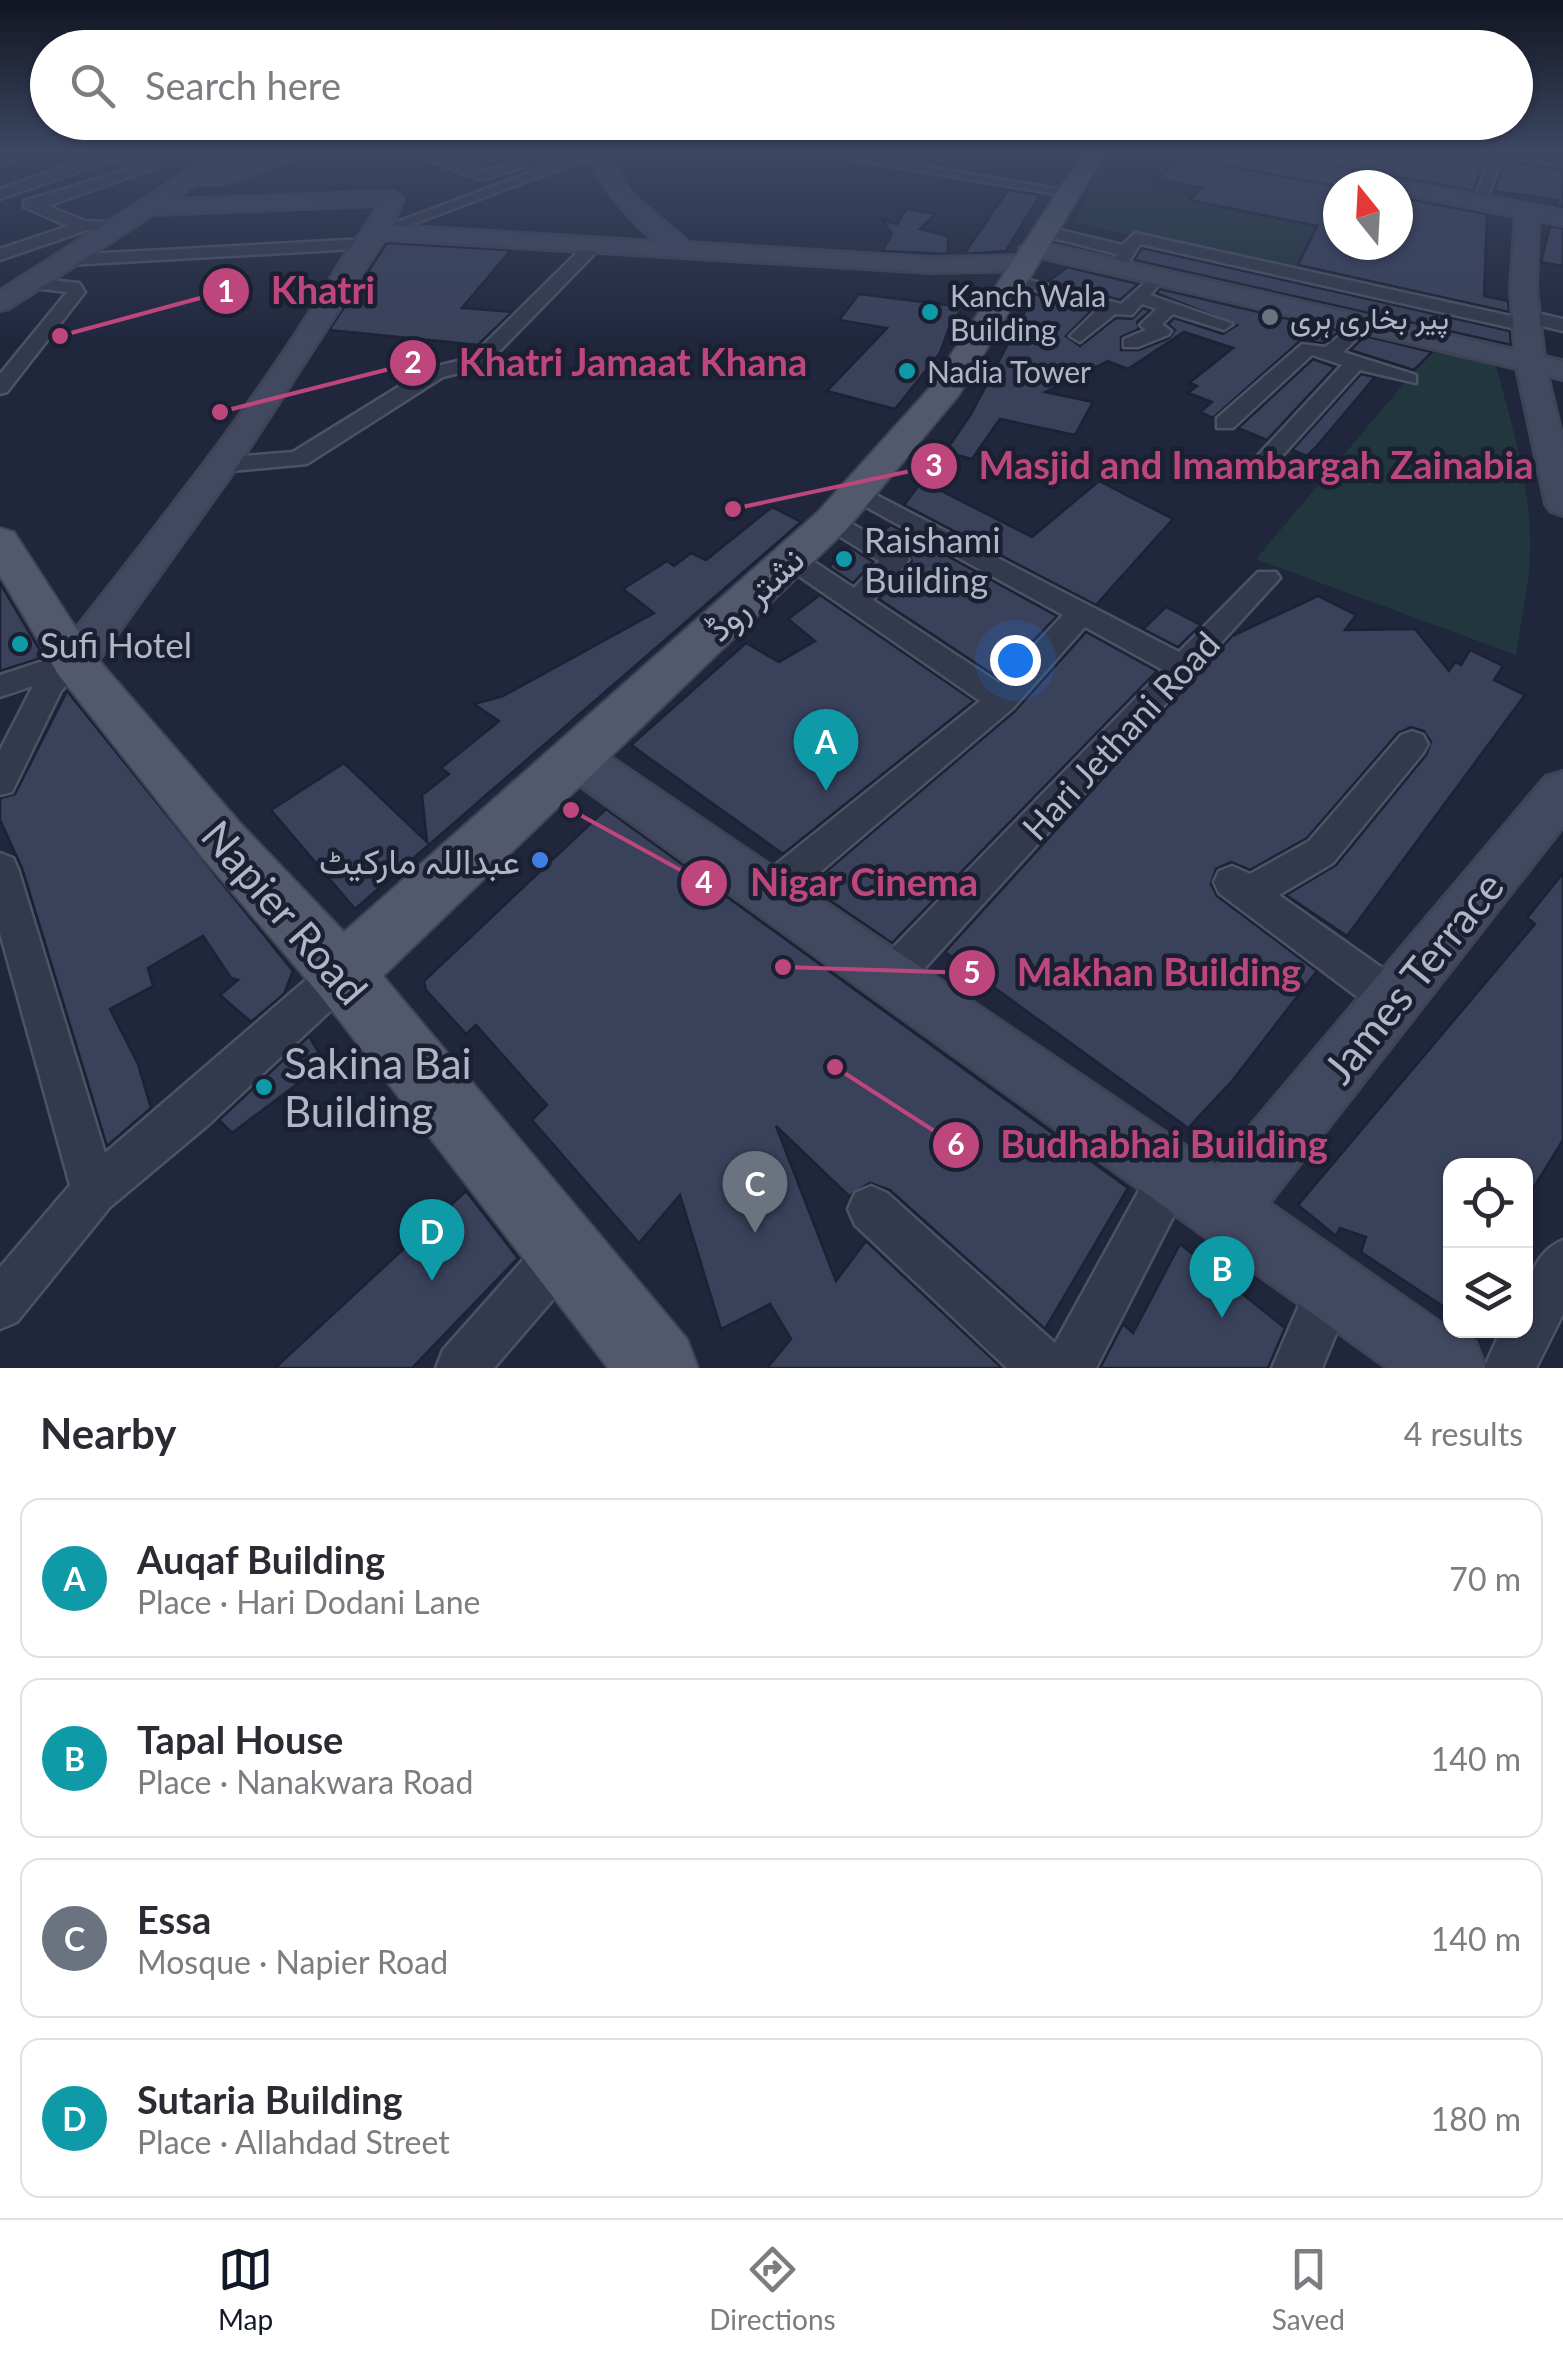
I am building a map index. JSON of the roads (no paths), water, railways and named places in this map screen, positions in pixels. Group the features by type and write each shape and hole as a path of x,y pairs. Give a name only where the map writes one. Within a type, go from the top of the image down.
{"main road":[{"name":"نشتر روڈ","path":"342,974 792,559 844,506 941,396 1052,216"},
{"name":"Napier Road","path":"0,541 74,662 222,842 342,974 658,1368"}],"street":[{"path":"59,216 84,226"},
{"path":"0,302 136,216"},
{"path":"0,782 49,684 74,662 221,465 373,238 384,216"},
{"path":"373,238 430,216"},
{"path":"637,216 687,253"},
{"path":"1528,216 1522,277 1527,362 1563,504"},
{"path":"5,249 84,226 122,226"},
{"path":"68,260 373,238 931,265 1028,256 1121,260 1170,307 1224,324"},
{"path":"1121,260 1136,238 1525,321 1563,325"},
{"path":"221,465 299,459 436,372 477,363 593,247"},
{"path":"1028,256 1112,307 1125,310 1147,288 1219,288 1563,370"},
{"path":"0,388 76,292 71,286 31,283"},
{"path":"1320,313 1331,295 1346,284"},
{"path":"1080,336 1112,307"},
{"path":"1131,343 1161,331 1150,325 1170,307"},
{"path":"1329,354 1363,324"},
{"path":"1225,424 1309,348 1408,379"},
{"path":"1255,472 1356,362"},
{"path":"844,506 896,559 856,601"},
{"path":"844,506 1080,614 1184,668"},
{"path":"792,559 1002,700"},
{"name":"Hari Jethani Road","path":"890,978 1266,578"},
{"path":"767,894 1002,700 1080,614"},
{"path":"0,686 74,662"},
{"path":"1394,1000 1244,891 1263,886 1321,852 1412,744"},
{"path":"576,758 1448,1368"},
{"name":"James Terrace","path":"1223,1209 1563,791"},
{"path":"0,869 94,1191"},
{"path":"0,1305 94,1191 193,1110 342,974"},
{"path":"1069,1368 1173,1174"},
{"path":"871,1209 1044,1368"},
{"path":"460,1368 564,1250"},
{"path":"1509,1368 1563,1264"},
{"path":"1298,1368 1332,1286"}],"place":[{"name":"Kanch Wala Building","path":"930,312"},
{"name":"پیر بخاری ہری","path":"1270,317"},
{"name":"Khatri","path":"60,336"},
{"name":"Nadia Tower","path":"907,371"},
{"name":"Khatri Jamaat Khana","path":"220,412"},
{"name":"Masjid and Imambargah Zainabia","path":"733,509"},
{"name":"Raishami Building","path":"844,559"},
{"name":"Sufi Hotel","path":"20,644"},
{"name":"Auqaf Building","path":"826,791"},
{"name":"Nigar Cinema","path":"571,810"},
{"name":"عبداللہ مارکیٹ","path":"540,860"},
{"name":"Makhan Building","path":"783,967"},
{"name":"Budhabhai Building","path":"835,1067"},
{"name":"Sakina Bai Building","path":"264,1087"},
{"name":"Essa","path":"755,1233"},
{"name":"Sutaria Building","path":"432,1281"},
{"name":"Tapal House","path":"1222,1318"}]}
